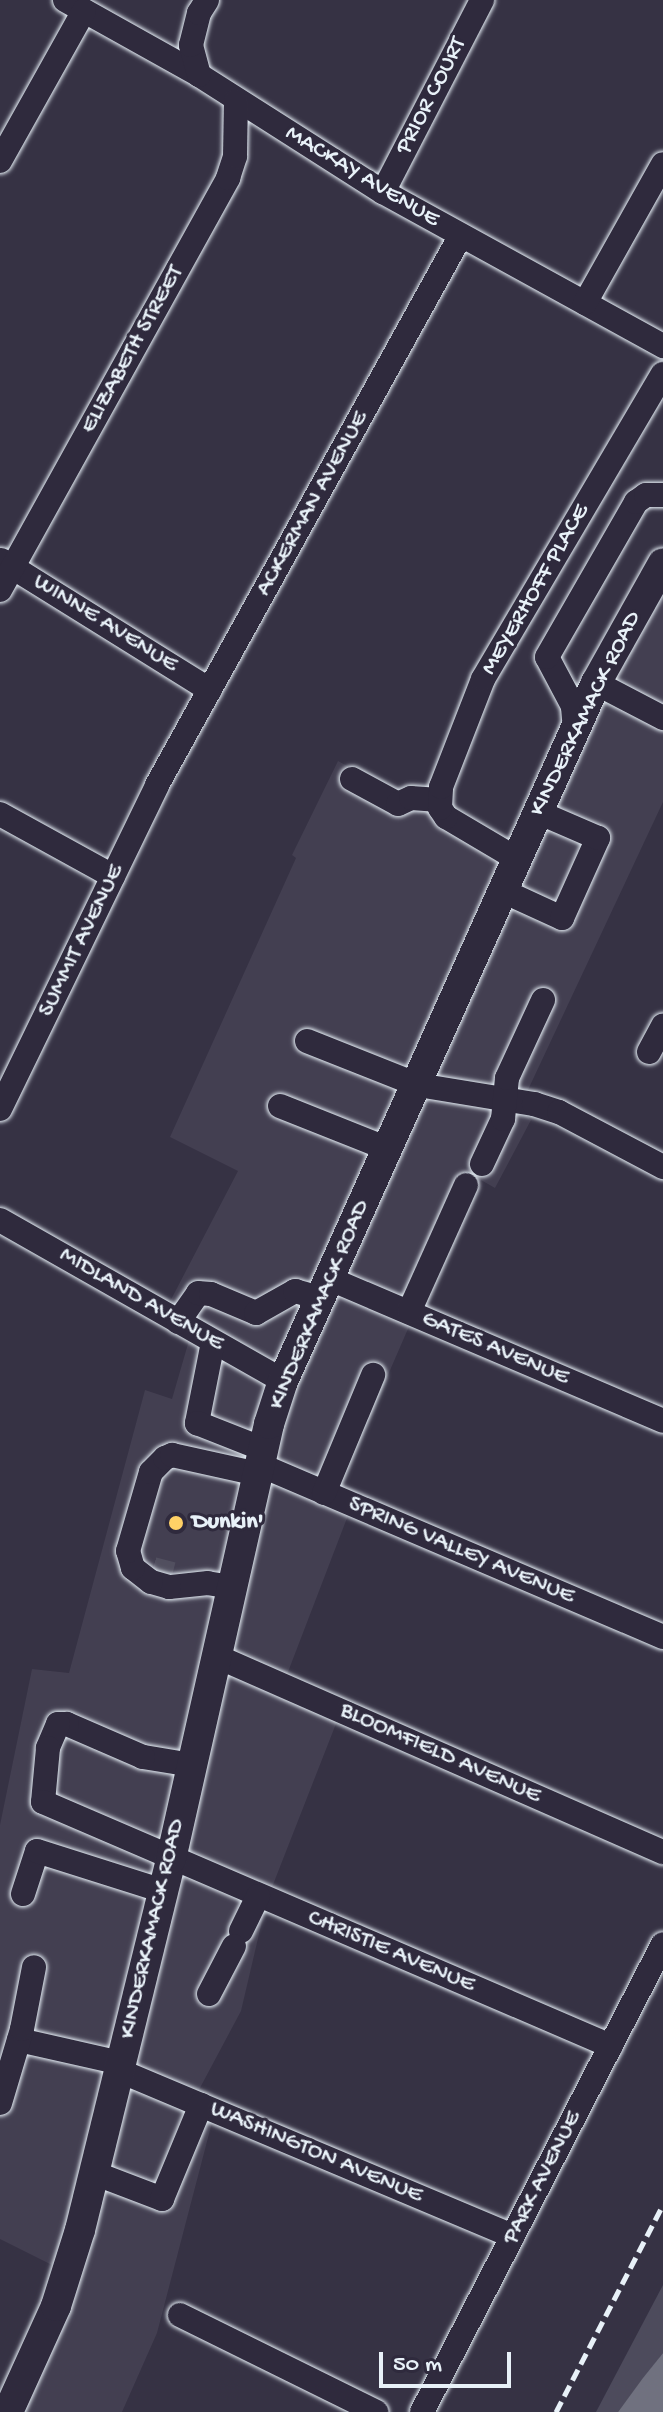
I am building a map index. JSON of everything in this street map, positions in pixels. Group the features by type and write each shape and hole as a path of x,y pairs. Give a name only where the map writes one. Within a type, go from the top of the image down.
{"main road":[{"name":"KINDERKAMACK ROAD","path":"8,2412 56,2306 94,2173 171,1859 216,1656 220,1585 283,1381 596,683 663,563"}],"street":[{"path":"199,75 191,45 199,13 207,0"},
{"name":"PRIOR COURT","path":"383,192 482,0"},
{"path":"0,161 74,5"},
{"name":"MACKAY AVENUE","path":"74,5 199,75 383,192 663,346"},
{"name":"ELIZABETH STREET","path":"0,590 7,563 228,178 235,156 236,101"},
{"path":"585,303 663,164"},
{"name":"ACKERMAN AVENUE","path":"164,773 461,235"},
{"name":"MEYERHOFF PLACE","path":"442,809 441,787 483,679 663,374"},
{"path":"575,730 573,706 547,657 636,502 652,494 663,495"},
{"name":"WINNE AVENUE","path":"7,563 210,690"},
{"path":"596,683 663,718"},
{"name":"SUMMIT AVENUE","path":"0,1109 164,773"},
{"path":"352,779 398,804 411,798 442,809 517,859"},
{"path":"503,891 562,918 598,838 538,812"},
{"path":"0,814 113,876"},
{"path":"482,1164 503,1119 507,1078 543,1000"},
{"path":"649,1052 663,1026"},
{"path":"307,1041 418,1085 534,1104 559,1112 663,1167"},
{"path":"280,1106 388,1149"},
{"path":"409,1312 466,1185"},
{"name":"MIDLAND AVENUE","path":"0,1220 283,1381"},
{"path":"178,1322 198,1293 211,1294 256,1313 295,1291 323,1288"},
{"name":"GATES AVENUE","path":"323,1288 409,1312 663,1421"},
{"path":"213,1342 197,1423 260,1463"},
{"path":"324,1493 373,1375"},
{"path":"220,1585 169,1587 151,1582 133,1568 128,1551 151,1472 172,1455 260,1463"},
{"name":"SPRING VALLEY AVENUE","path":"260,1463 663,1637"},
{"path":"128,1551 138,1561 163,1572 220,1585"},
{"name":"BLOOMFIELD AVENUE","path":"216,1656 663,1852"},
{"name":"CHRISTIE AVENUE","path":"192,1765 143,1757 67,1724 58,1724 48,1748 43,1802 611,2046"},
{"path":"23,1894 37,1851 163,1891"},
{"path":"209,1994 258,1896"},
{"name":"PARK AVENUE","path":"422,2412 663,1944"},
{"path":"0,2103 19,2040 34,1967"},
{"name":"WASHINGTON AVENUE","path":"19,2040 120,2067 201,2105 513,2236"},
{"path":"94,2173 162,2199 201,2105"},
{"path":"180,2315 376,2412"}],"shaded area":[{"path":"663,563 663,802 519,1109 531,1120 495,1188 481,1180 414,1315 335,1497 352,1505 283,1685 341,1711 267,1900 241,2011 193,2101 215,2111 157,2333 122,2412 8,2412 66,2272 0,2239 0,1825 32,1669 69,1673 145,1390 172,1399 192,1330 164,1313 238,1171 170,1137 296,858 292,855 338,761 518,859"},
{"path":"663,2285 663,2353 618,2412 596,2412"}],"water":[{"path":"663,2353 663,2412 618,2412 643,2378"}],"tunnel":[{"path":"153,1569 172,1574"}],"railway":[{"path":"556,2412 663,2205"}],"place":[{"name":"Dunkin'","path":"176,1523"}]}
